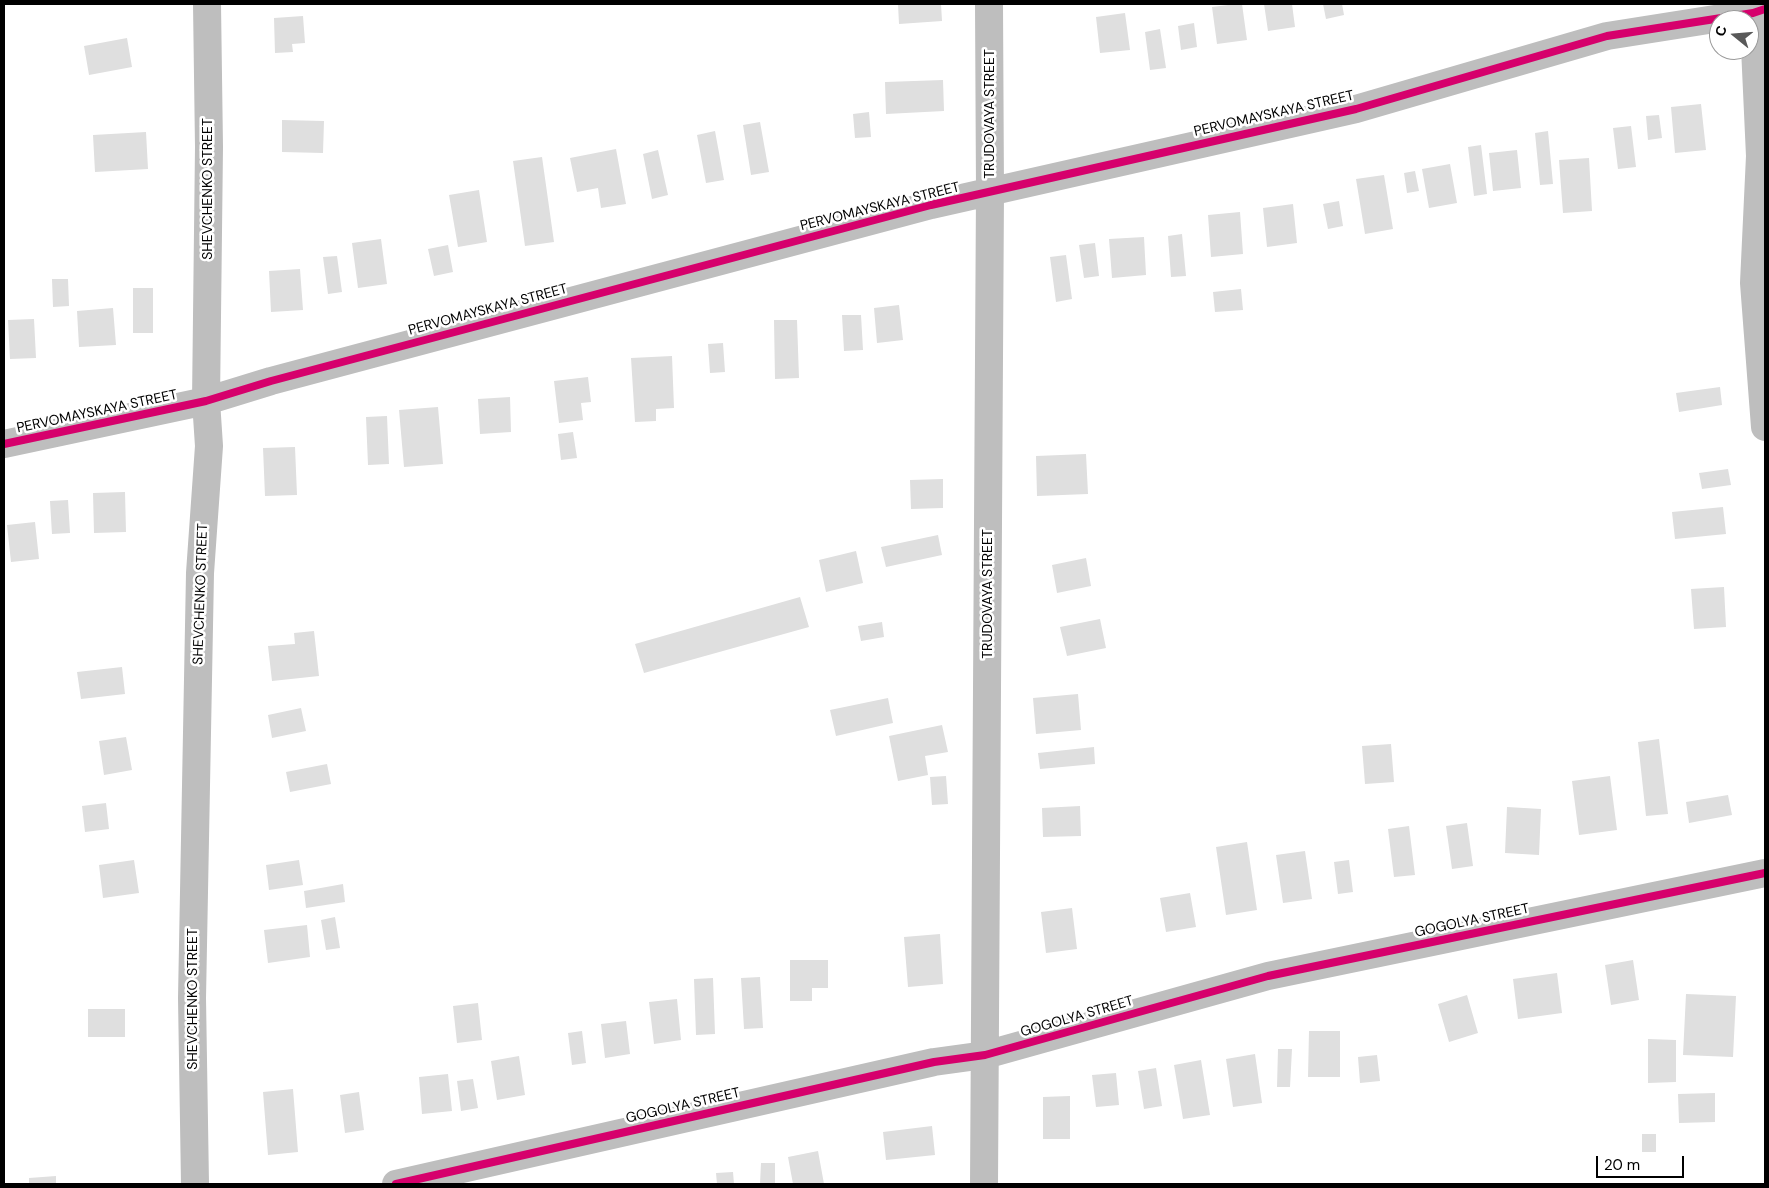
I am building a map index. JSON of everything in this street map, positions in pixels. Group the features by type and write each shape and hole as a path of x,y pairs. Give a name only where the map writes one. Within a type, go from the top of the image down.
{"street":[{"name":"SHEVCHENKO STREET","path":"195,1184 192,988 200,572 209,446 206,401 209,147 207,4"},
{"name":"TRUDOVAYA STREET","path":"984,1184 990,192 989,4"},
{"name":"PERVOMAYSKAYA STREET","path":"4,444 206,401 271,381 921,207 1356,109 1606,36 1757,9"},
{"path":"1757,9 1760,156 1754,284 1765,427"},
{"name":"GOGOLYA STREET","path":"396,1184 934,1062 985,1055 1268,976 1765,872"}],"building":[{"path":"898,4 941,4 942,21 899,24"},
{"path":"1242,4 1247,40 1217,44 1212,7"},
{"path":"1264,4 1292,4 1295,27 1268,31"},
{"path":"1323,4 1342,4 1344,15 1326,19"},
{"path":"1125,13 1130,50 1100,53 1096,17"},
{"path":"303,16 305,43 292,44 293,52 275,53 274,18"},
{"path":"1194,23 1197,47 1181,50 1178,26"},
{"path":"1160,29 1166,68 1150,70 1145,32"},
{"path":"127,38 132,67 89,75 84,46"},
{"path":"943,80 944,111 886,114 885,82"},
{"path":"1701,104 1706,150 1675,153 1671,107"},
{"path":"869,112 871,137 855,138 853,114"},
{"path":"1659,115 1662,138 1648,140 1646,116"},
{"path":"282,120 324,121 323,153 282,152"},
{"path":"760,122 769,172 751,175 743,125"},
{"path":"1631,126 1636,167 1618,169 1613,128"},
{"path":"715,131 724,180 706,183 697,135"},
{"path":"1548,131 1553,184 1540,185 1535,133"},
{"path":"146,132 148,169 95,172 93,135"},
{"path":"1481,145 1487,194 1474,196 1468,147"},
{"path":"616,149 626,204 601,208 598,188 577,192 570,158"},
{"path":"658,150 668,195 652,199 643,154"},
{"path":"1517,150 1521,188 1493,191 1489,153"},
{"path":"542,157 554,242 525,246 513,161"},
{"path":"1589,158 1592,211 1563,213 1559,160"},
{"path":"1450,164 1457,203 1429,208 1422,169"},
{"path":"1415,171 1419,191 1407,193 1404,173"},
{"path":"1384,175 1393,229 1365,234 1356,179"},
{"path":"479,190 487,242 458,247 449,195"},
{"path":"1339,201 1343,226 1328,229 1323,204"},
{"path":"1293,204 1297,243 1267,247 1263,208"},
{"path":"1240,212 1243,254 1211,257 1208,215"},
{"path":"1182,234 1186,276 1171,277 1168,236"},
{"path":"1144,237 1146,275 1112,278 1109,239"},
{"path":"381,239 387,284 358,288 352,243"},
{"path":"1095,243 1099,276 1084,278 1079,245"},
{"path":"448,245 453,272 434,276 428,249"},
{"path":"1066,255 1072,299 1056,302 1050,257"},
{"path":"337,256 342,292 328,294 323,257"},
{"path":"300,269 303,310 271,312 269,271"},
{"path":"52,279 68,279 69,306 53,307"},
{"path":"133,288 153,288 153,333 133,333"},
{"path":"1241,289 1243,310 1215,312 1213,292"},
{"path":"899,305 903,340 877,343 874,308"},
{"path":"113,308 116,345 79,347 77,311"},
{"path":"842,315 861,315 863,350 844,351"},
{"path":"34,319 36,358 10,359 8,320"},
{"path":"774,320 797,320 799,378 775,379"},
{"path":"723,343 725,372 710,373 708,344"},
{"path":"672,356 674,408 656,409 656,421 635,422 631,358"},
{"path":"588,377 591,402 581,403 583,420 559,423 554,381"},
{"path":"1720,387 1722,405 1679,412 1676,393"},
{"path":"510,397 511,432 480,434 478,399"},
{"path":"438,407 443,464 404,467 399,410"},
{"path":"387,416 389,464 368,465 366,417"},
{"path":"573,432 577,458 561,460 558,434"},
{"path":"295,447 297,495 265,496 263,448"},
{"path":"1086,454 1088,494 1037,496 1036,456"},
{"path":"1728,469 1731,485 1702,489 1699,473"},
{"path":"943,479 943,508 911,509 910,480"},
{"path":"125,492 126,532 94,533 93,493"},
{"path":"68,500 70,533 52,534 50,501"},
{"path":"1723,507 1726,534 1675,539 1672,512"},
{"path":"35,522 39,559 11,562 7,525"},
{"path":"938,535 942,555 886,567 881,547"},
{"path":"856,551 863,583 826,592 819,560"},
{"path":"1086,558 1091,586 1057,593 1052,565"},
{"path":"1724,587 1726,627 1694,629 1691,589"},
{"path":"800,597 809,627 644,673 635,644"},
{"path":"1100,619 1106,648 1067,656 1060,627"},
{"path":"882,622 884,637 861,641 858,626"},
{"path":"314,631 319,676 272,681 268,646 295,644 294,633"},
{"path":"122,667 125,694 81,699 77,672"},
{"path":"1078,694 1081,730 1036,734 1033,698"},
{"path":"888,698 893,723 836,736 830,710"},
{"path":"301,708 306,731 272,738 268,715"},
{"path":"942,725 948,752 925,756 928,775 898,781 889,736"},
{"path":"126,737 132,770 104,775 99,741"},
{"path":"1659,739 1668,814 1646,816 1638,742"},
{"path":"1391,744 1394,782 1365,784 1362,746"},
{"path":"1094,747 1095,764 1040,769 1038,753"},
{"path":"327,764 331,784 290,792 286,772"},
{"path":"946,776 948,804 932,805 930,777"},
{"path":"1610,776 1617,830 1579,835 1572,781"},
{"path":"1728,795 1732,815 1689,823 1686,802"},
{"path":"106,803 109,829 85,832 82,806"},
{"path":"1080,806 1081,836 1043,837 1042,808"},
{"path":"1507,807 1541,809 1539,855 1505,853"},
{"path":"1467,823 1473,866 1452,869 1446,826"},
{"path":"1409,826 1415,875 1394,877 1388,829"},
{"path":"1247,842 1257,910 1226,915 1216,847"},
{"path":"1305,851 1312,899 1283,903 1276,855"},
{"path":"134,860 139,893 103,898 99,865"},
{"path":"299,860 303,885 269,890 266,865"},
{"path":"1349,860 1353,892 1338,894 1334,862"},
{"path":"343,884 345,902 306,908 304,891"},
{"path":"1190,893 1196,927 1166,932 1160,898"},
{"path":"1072,908 1077,949 1046,953 1041,912"},
{"path":"335,917 340,948 326,950 321,920"},
{"path":"307,925 310,957 268,963 264,930"},
{"path":"940,934 943,984 908,987 904,937"},
{"path":"790,960 828,960 828,988 812,988 812,1001 790,1001"},
{"path":"1633,960 1639,1000 1611,1005 1605,965"},
{"path":"1557,973 1562,1013 1518,1019 1513,979"},
{"path":"760,977 763,1028 744,1029 741,978"},
{"path":"713,978 715,1034 696,1035 694,979"},
{"path":"1686,994 1736,996 1733,1057 1683,1055"},
{"path":"1467,995 1478,1033 1449,1042 1438,1004"},
{"path":"677,999 681,1040 654,1044 649,1002"},
{"path":"478,1003 482,1040 457,1043 453,1006"},
{"path":"88,1009 125,1009 125,1037 88,1037"},
{"path":"626,1021 630,1054 605,1058 601,1024"},
{"path":"582,1031 586,1063 572,1065 568,1033"},
{"path":"1309,1031 1340,1031 1340,1077 1308,1077"},
{"path":"1648,1039 1676,1040 1676,1082 1648,1083"},
{"path":"1278,1049 1292,1049 1290,1087 1277,1087"},
{"path":"1255,1054 1262,1103 1233,1107 1226,1059"},
{"path":"1377,1055 1380,1081 1360,1083 1358,1057"},
{"path":"519,1056 525,1095 497,1100 491,1061"},
{"path":"1201,1060 1210,1115 1183,1119 1174,1065"},
{"path":"1156,1068 1162,1106 1144,1109 1138,1071"},
{"path":"1116,1073 1119,1105 1096,1107 1092,1075"},
{"path":"448,1074 452,1111 422,1114 419,1077"},
{"path":"473,1079 478,1108 461,1111 457,1081"},
{"path":"293,1089 298,1152 268,1155 263,1092"},
{"path":"359,1092 364,1130 345,1133 340,1095"},
{"path":"1715,1093 1715,1122 1679,1123 1678,1094"},
{"path":"1070,1096 1070,1139 1043,1139 1043,1097"},
{"path":"932,1126 935,1155 886,1160 883,1132"},
{"path":"1642,1134 1656,1134 1656,1152 1642,1152"},
{"path":"818,1151 824,1184 793,1184 788,1157"},
{"path":"761,1163 775,1163 775,1184 760,1184"},
{"path":"733,1172 734,1184 717,1184 716,1173"},
{"path":"56,1176 56,1184 29,1184 29,1178"}],"cycle path":[{"path":"4,444 206,401 271,381 931,205 1356,109 1607,36 1753,13 1765,9"},
{"path":"396,1184 934,1062 985,1055 1268,976 1765,873"}]}
